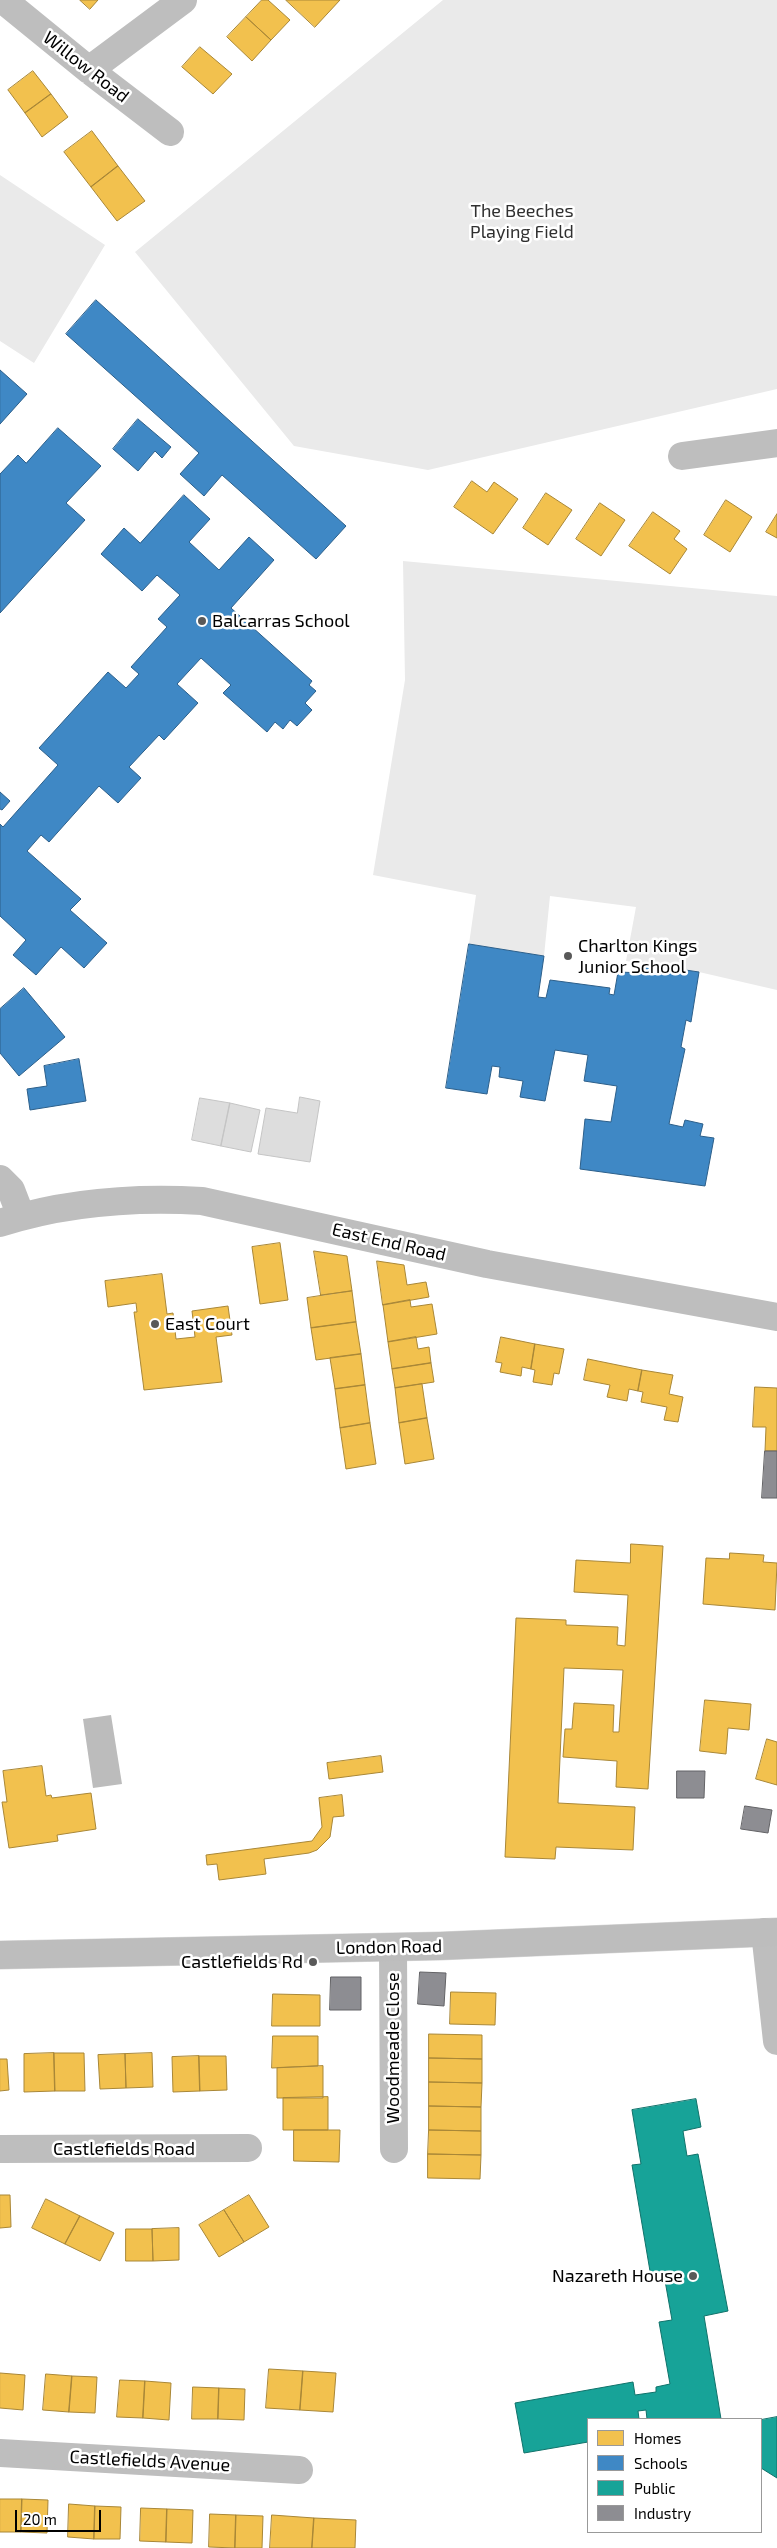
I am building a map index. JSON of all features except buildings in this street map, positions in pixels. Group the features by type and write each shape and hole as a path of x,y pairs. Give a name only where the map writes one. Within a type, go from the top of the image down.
{"highway":[{"name":"London Road","path":"0,1955 550,1943 771,1932"}],"street":[{"name":"Willow Road","path":"3,0 89,70 170,132"},
{"path":"89,70 183,0"},
{"path":"682,456 777,443"},
{"path":"0,1179 11,1190 10,1220"},
{"name":"East End Road","path":"10,1220 66,1206 114,1200 154,1198 202,1201 487,1264 777,1317"},
{"path":"771,1932 777,2041"},
{"name":"Woodmeade Close","path":"393,1947 394,2149"},
{"name":"Castlefields Road","path":"0,2149 248,2148"},
{"name":"Castlefields Avenue","path":"0,2453 299,2470"}],"green space":[{"name":"The Beeches Playing Field","path":"443,0 777,0 777,389 428,470 294,446 135,252"},
{"path":"0,175 105,245 34,363 0,341"},
{"path":"403,561 777,596 777,990 699,972 626,961 636,907 550,896 544,956 469,944 476,895 373,875 405,680"}],"shaded area":[{"path":"111,1715 122,1784 93,1788 83,1719"}],"place":[{"name":"Balcarras School","path":"202,621"},
{"name":"Charlton Kings Junior School","path":"568,956"},
{"name":"East Court","path":"155,1324"},
{"name":"Castlefields Rd","path":"313,1962"},
{"name":"Nazareth House","path":"693,2276"}]}
